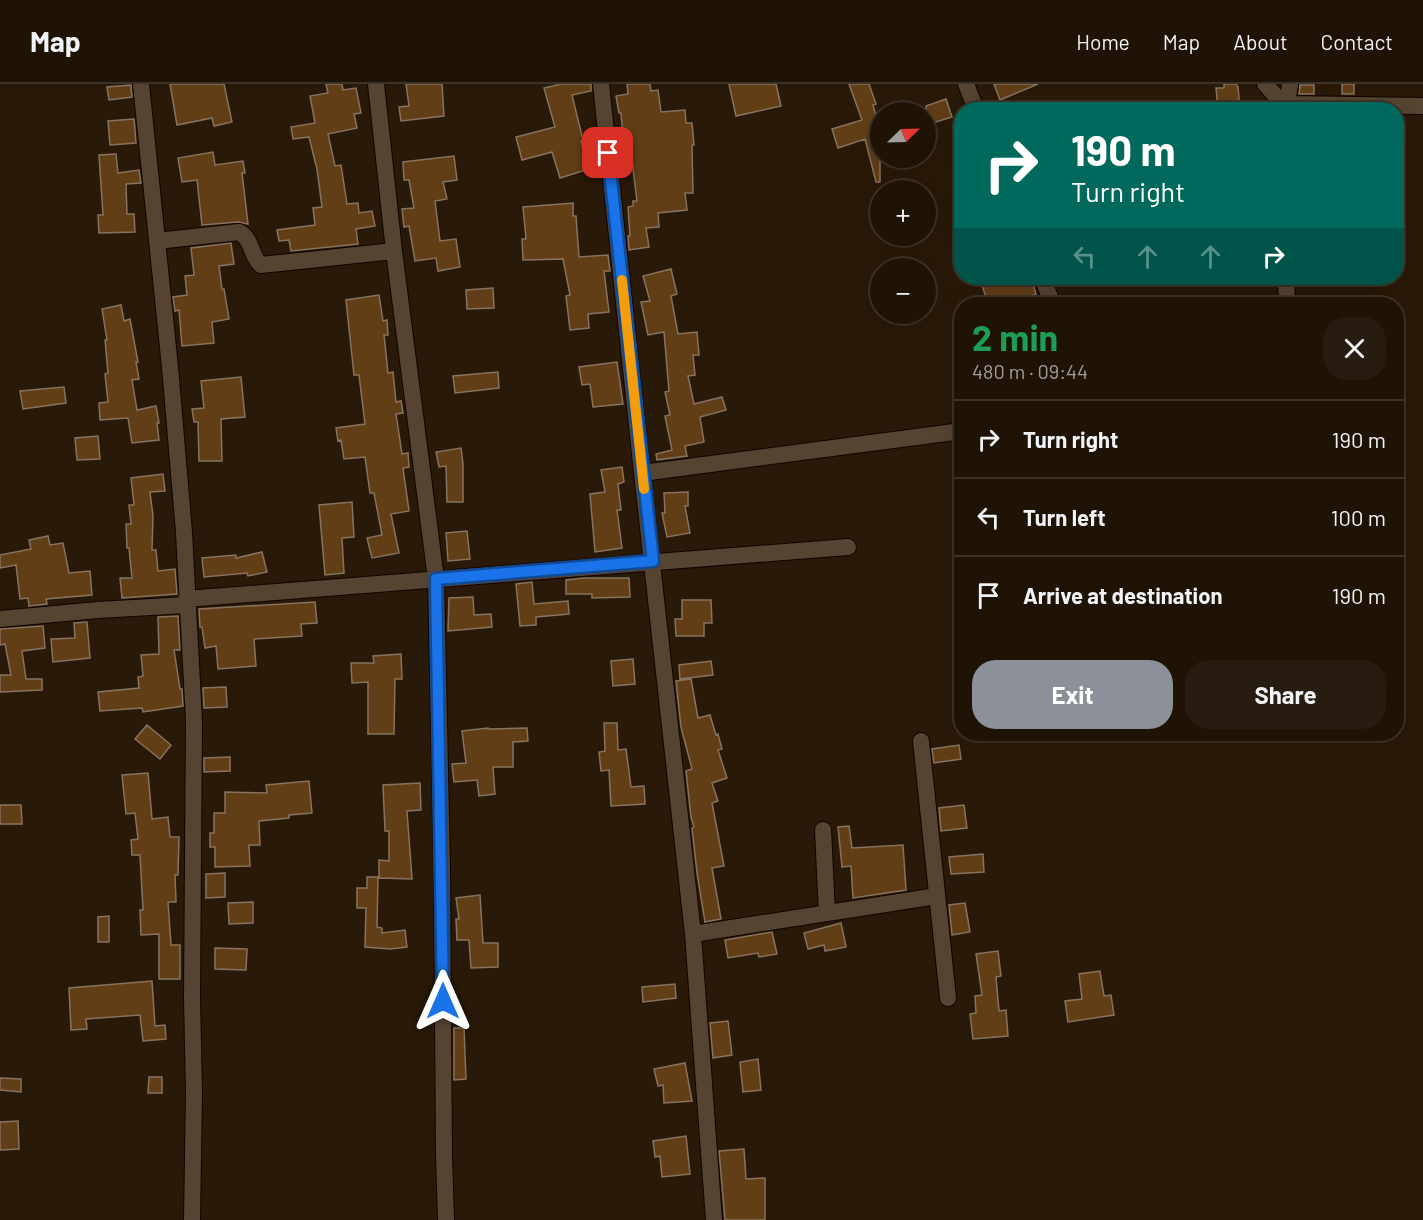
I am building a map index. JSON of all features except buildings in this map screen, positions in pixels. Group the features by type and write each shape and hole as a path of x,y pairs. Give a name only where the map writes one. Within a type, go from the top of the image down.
{"street":[{"path":"141,84 183,520 194,721 192,1220"},
{"path":"376,84 394,250 436,579 446,1220"},
{"path":"601,84 693,934 714,1220"},
{"path":"966,84 973,102"},
{"path":"1265,84 1280,102"},
{"path":"1284,102 1290,84"},
{"path":"1404,106 1423,106"},
{"path":"157,241 239,232 248,239 257,262 261,265 394,250"},
{"path":"642,473 954,432"},
{"path":"0,619 436,579 848,547"},
{"path":"921,741 948,998"},
{"path":"823,830 827,913"},
{"path":"693,934 937,896"}],"slow traffic":[{"path":"622,280 644,489"}],"route":[{"path":"443,1001 436,579 653,561 608,153"}]}
